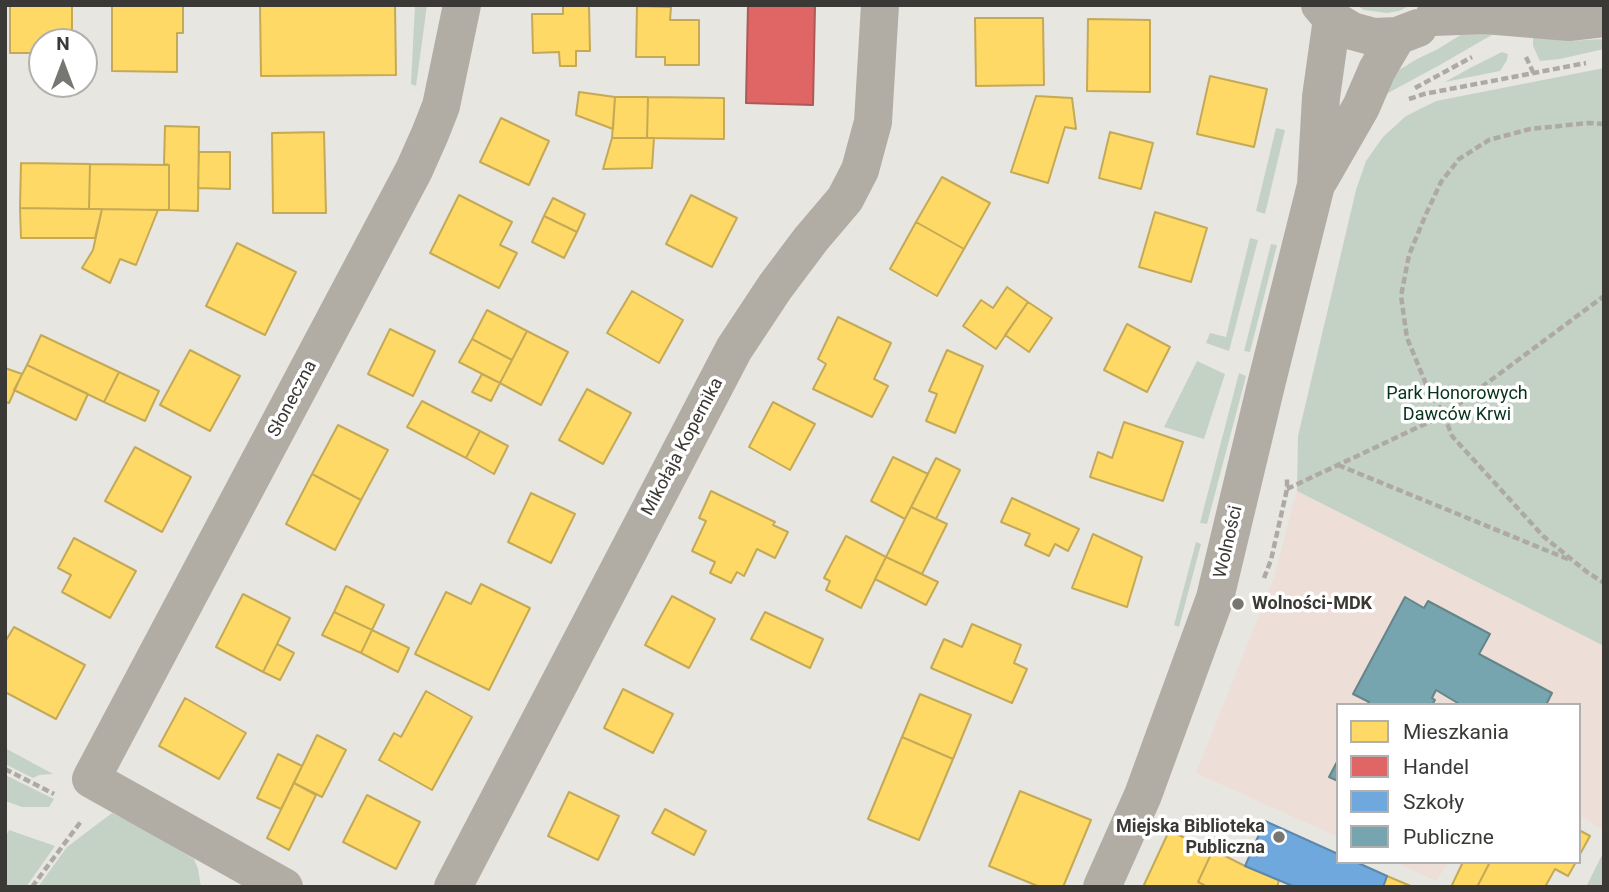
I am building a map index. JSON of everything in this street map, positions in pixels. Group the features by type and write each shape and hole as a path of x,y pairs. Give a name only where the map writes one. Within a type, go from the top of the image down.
{"street":[{"name":"Słoneczna","path":"87,789 414,170 440,106 462,5"},
{"name":"Mikołaja Kopernika","path":"453,887 734,349 811,239 845,199 860,170 873,122 880,5"},
{"path":"1326,12 1352,31 1374,37 1397,36 1417,29 1439,11 1569,22 1604,18"},
{"path":"1316,185 1326,12"},
{"path":"1316,185 1369,107 1377,69 1397,36"},
{"name":"Wolności","path":"1102,887 1143,795 1215,598 1316,185"},
{"path":"87,789 284,887"}],"path":[{"path":"1369,107 1514,35 1518,18"},
{"path":"1369,107 1592,62"},
{"path":"1604,124 1588,123 1530,130 1489,140 1460,159 1441,182 1426,214 1409,255 1401,296 1407,338 1452,436 1543,536 1604,583"},
{"path":"1287,489 1444,415 1604,296"},
{"path":"1338,464 1576,563"},
{"path":"5,769 50,791 87,789 84,817 32,887"}],"shaded area":[{"path":"1297,491 1604,646 1604,831 1581,816 1581,703 1336,703 1336,836 1196,773 1273,581"},
{"path":"1399,864 1448,864 1436,881"}],"green space":[{"path":"415,5 427,5 416,86 411,84"},
{"path":"1356,5 1411,5 1387,13 1364,10"},
{"path":"1504,28 1375,100 1399,70 1467,31"},
{"path":"1533,35 1567,41 1604,39 1604,49 1540,61 1533,46"},
{"path":"1502,52 1508,54 1500,71 1445,82 1470,68"},
{"name":"Park Honorowych Dawców Krwi","path":"1604,68 1604,646 1297,491 1298,436 1356,190 1366,161 1383,137 1406,116 1436,101"},
{"path":"1276,128 1285,130 1265,214 1256,211"},
{"path":"1250,238 1258,240 1229,351 1206,343 1210,333 1226,337"},
{"path":"1271,244 1277,245 1250,352 1244,351"},
{"path":"1197,361 1225,374 1204,439 1164,427"},
{"path":"1239,373 1246,376 1207,524 1200,523"},
{"path":"1196,542 1201,544 1179,627 1174,625"},
{"path":"5,748 53,774 33,778 5,764"},
{"path":"5,775 54,799 49,807 22,807 5,801"},
{"path":"112,813 194,859 201,887 38,887 67,847"},
{"path":"9,830 55,846 26,887 5,887 5,838"},
{"path":"1604,851 1604,887 1586,887"}],"building: Mieszkania":[{"path":"10,5 72,5 72,28 28,28 28,53 10,53"},
{"path":"112,5 183,5 183,33 177,33 177,72 112,71"},
{"path":"260,5 395,5 396,75 261,76"},
{"path":"563,6 589,6 590,51 576,51 576,66 560,66 559,52 533,53 532,14 563,14"},
{"path":"637,6 671,7 670,20 699,20 699,65 665,65 665,57 636,57"},
{"path":"975,18 1043,18 1044,85 976,86"},
{"path":"1088,19 1150,20 1150,92 1087,91"},
{"path":"1210,76 1267,89 1254,147 1197,134"},
{"path":"579,92 615,97 613,129 576,115"},
{"path":"1036,96 1072,98 1076,129 1065,127 1048,183 1011,172"},
{"path":"615,97 648,97 647,138 612,138"},
{"path":"648,97 724,98 724,139 647,138"},
{"path":"501,118 549,141 529,185 480,162"},
{"path":"165,126 199,127 198,211 169,210 169,165 164,164"},
{"path":"324,132 326,213 273,213 272,133"},
{"path":"1110,132 1153,143 1141,189 1099,178"},
{"path":"612,138 654,138 652,168 603,169"},
{"path":"199,152 230,152 230,189 198,188"},
{"path":"21,163 90,164 89,209 20,208"},
{"path":"90,164 169,165 169,210 89,209"},
{"path":"942,177 990,203 964,249 916,222"},
{"path":"459,195 512,222 500,245 517,253 499,288 430,253"},
{"path":"691,195 737,218 712,267 666,244"},
{"path":"553,198 585,214 577,232 544,216"},
{"path":"20,208 102,209 95,238 21,238"},
{"path":"102,209 158,210 136,265 120,259 110,283 82,268 93,250"},
{"path":"1155,212 1207,228 1191,282 1139,267"},
{"path":"544,216 577,232 564,258 532,242"},
{"path":"916,222 964,249 937,296 890,269"},
{"path":"237,243 296,272 265,335 206,306"},
{"path":"1007,287 1028,302 996,349 963,326 981,300 993,308"},
{"path":"632,291 683,320 659,363 607,333"},
{"path":"1028,302 1052,318 1029,352 1005,335"},
{"path":"487,310 527,331 512,360 472,339"},
{"path":"838,317 891,343 874,379 888,386 872,417 813,389 826,364 818,359"},
{"path":"1127,324 1170,347 1147,392 1104,370"},
{"path":"390,329 435,351 413,396 368,374"},
{"path":"527,331 568,352 541,405 500,383"},
{"path":"41,335 119,372 104,402 27,365"},
{"path":"472,339 512,360 500,383 459,362"},
{"path":"190,350 240,376 210,431 160,405"},
{"path":"947,350 983,366 955,433 926,421 937,394 929,391"},
{"path":"27,365 88,394 76,420 14,390"},
{"path":"5,368 22,374 9,403 5,402"},
{"path":"119,372 159,391 145,421 104,402"},
{"path":"482,374 500,383 491,401 472,392"},
{"path":"587,389 631,413 603,464 559,440"},
{"path":"422,401 480,431 466,458 407,427"},
{"path":"773,402 815,424 790,470 749,447"},
{"path":"1124,422 1183,442 1163,501 1090,477 1098,452 1112,458"},
{"path":"338,425 388,450 361,500 312,474"},
{"path":"480,431 508,446 494,474 466,458"},
{"path":"135,447 191,477 162,532 105,501"},
{"path":"893,457 928,474 905,519 871,501"},
{"path":"936,458 960,470 936,519 911,507"},
{"path":"312,474 361,500 335,550 286,524"},
{"path":"711,491 775,522 773,525 788,532 775,558 757,549 744,576 737,572 731,583 710,573 715,562 692,551 706,521 699,518"},
{"path":"531,493 575,514 551,563 508,542"},
{"path":"1012,498 1079,529 1068,551 1055,544 1049,556 1025,545 1030,534 1001,522"},
{"path":"911,507 947,524 922,574 886,557"},
{"path":"1093,534 1142,557 1127,607 1072,588"},
{"path":"846,536 886,557 861,608 826,590 830,581 824,578"},
{"path":"74,538 136,571 110,618 62,592 71,575 58,568"},
{"path":"886,557 938,582 926,605 875,579"},
{"path":"481,584 530,608 489,690 415,654 446,592 471,604"},
{"path":"346,586 384,605 372,630 334,612"},
{"path":"243,594 290,618 263,672 216,647"},
{"path":"672,596 715,619 689,668 645,645"},
{"path":"334,612 372,630 361,653 322,635"},
{"path":"765,612 823,639 810,668 751,639"},
{"path":"972,624 1021,645 1014,663 1027,669 1012,703 931,668 944,639 962,647"},
{"path":"14,627 85,665 56,719 5,692 5,642"},
{"path":"372,630 409,648 398,672 361,653"},
{"path":"277,644 294,653 280,680 263,672"},
{"path":"623,689 673,714 653,753 604,728"},
{"path":"426,691 472,717 432,790 379,760 394,733 401,737"},
{"path":"920,694 971,715 953,759 902,737"},
{"path":"185,698 246,733 219,779 159,746"},
{"path":"317,735 346,750 322,797 294,783"},
{"path":"902,737 953,759 919,840 868,819"},
{"path":"278,754 302,766 281,809 257,798"},
{"path":"294,783 316,795 289,850 267,838"},
{"path":"1020,791 1091,820 1063,887 1040,887 989,866"},
{"path":"569,792 619,816 598,860 548,836"},
{"path":"367,795 420,822 396,869 343,842"},
{"path":"665,809 706,831 694,855 652,833"},
{"path":"1169,831 1213,850 1198,882 1204,887 1143,887"},
{"path":"1581,831 1590,836 1581,852"},
{"path":"1213,850 1279,880 1277,887 1207,887 1198,882"},
{"path":"1462,864 1489,864 1477,887 1451,887"},
{"path":"1489,864 1575,864 1568,876 1555,869 1545,887 1477,887"},
{"path":"1387,876 1413,887 1383,887"}],"building: Handel":[{"path":"748,5 815,6 813,105 746,103"}],"building: Szkoły":[{"name":"Miejska Biblioteka Publiczna","path":"1265,821 1336,853 1336,864 1360,864 1387,876 1383,887 1295,887 1245,866"}],"building: Publiczne":[{"path":"1405,597 1424,608 1428,601 1490,634 1479,654 1552,693 1547,703 1458,703 1436,690 1432,698 1435,700 1433,703 1368,703 1353,694"},
{"path":"1336,764 1336,780 1329,777"}],"place":[{"name":"Wolności-MDK","path":"1238,604"},
{"name":"Miejska Biblioteka Publiczna","path":"1279,837"}]}
